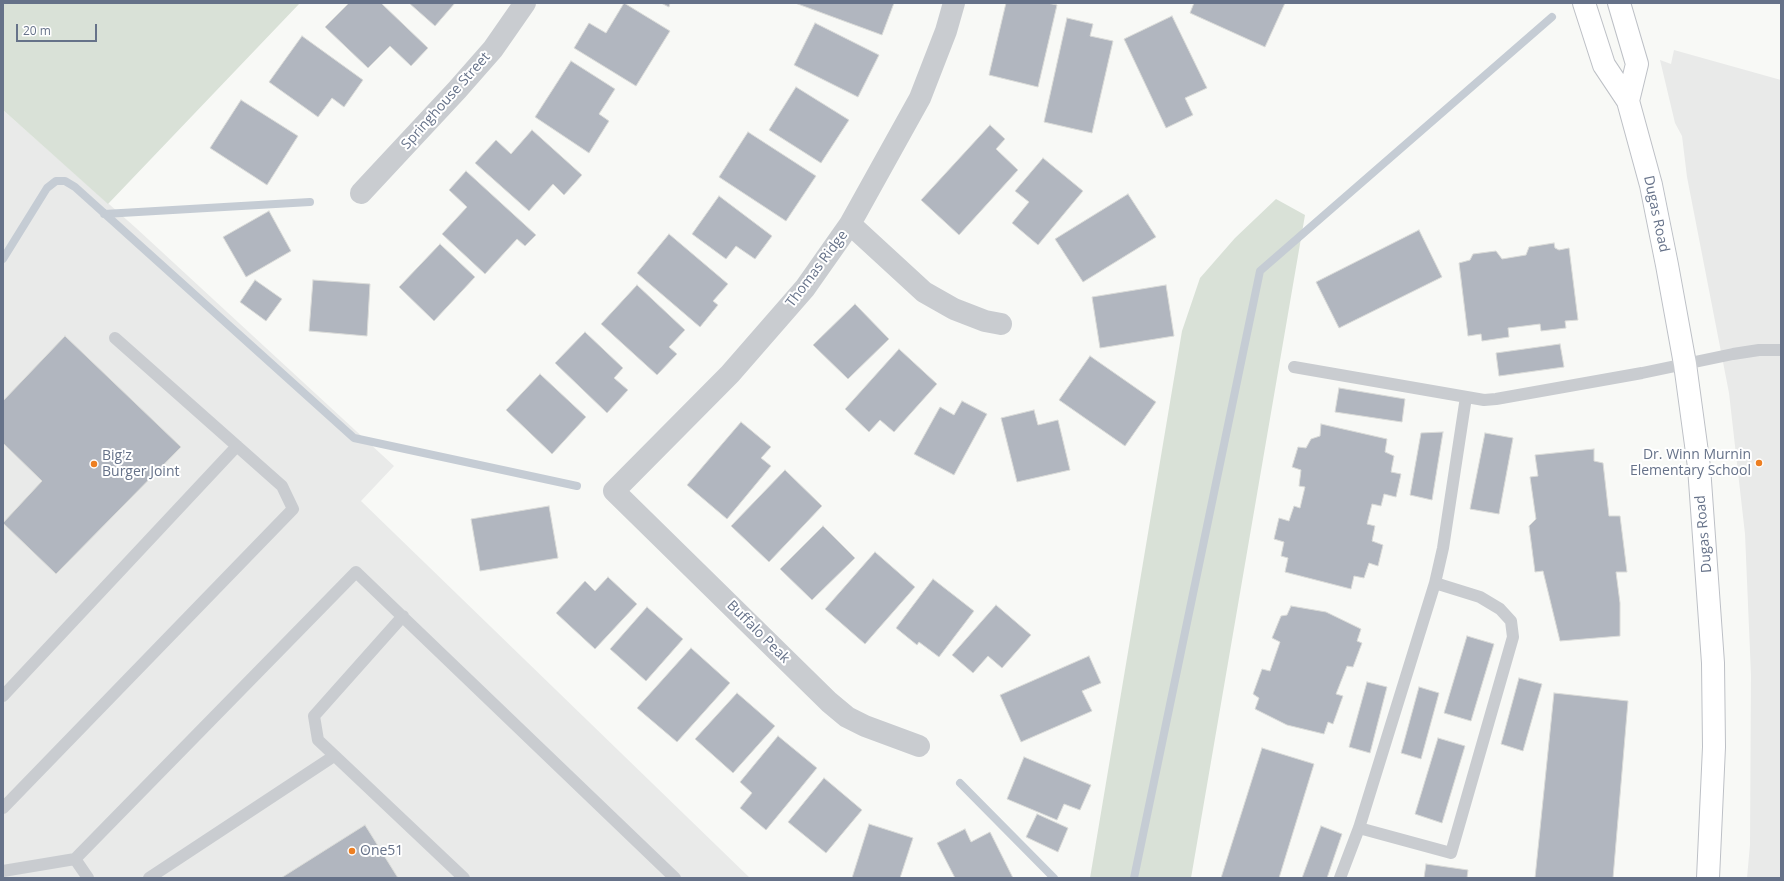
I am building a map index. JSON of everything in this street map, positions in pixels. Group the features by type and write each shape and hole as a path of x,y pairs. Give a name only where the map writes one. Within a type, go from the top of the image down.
{"street":[{"name":"Springhouse Street","path":"361,193 493,49 525,3"},
{"name":"Thomas Ridge","path":"614,491 735,368 805,288 850,224 920,98 946,31 954,3"},
{"name":"Dugas Road","path":"1584,3 1604,65 1628,101 1652,192 1685,364 1699,467 1713,663 1714,747 1708,878"},
{"name":"Dugas Road","path":"1619,3 1637,64 1628,101"},
{"path":"850,224 924,292 954,309 985,321 1001,324"},
{"name":"Buffalo Peak","path":"614,491 829,702 847,716 865,726 919,746"}],"lane":[{"path":"3,808 293,509 282,486 115,338"},
{"path":"1294,367 1466,397 1496,399 1733,354 1759,350 1781,350"},
{"path":"1340,878 1359,828 1435,583 1444,541 1466,397"},
{"path":"3,696 237,446"},
{"path":"3,871 76,859 356,572 675,878"},
{"path":"1359,828 1451,853 1513,637 1511,621 1500,609 1480,596 1435,583"},
{"path":"403,616 314,716 318,740 464,878"},
{"path":"148,878 334,756"},
{"path":"76,859 88,878"}],"shaded area":[{"path":"3,3 300,3 108,204 3,110"},
{"name":"Dr. Winn Murnin Elementary School","path":"1674,50 1781,80 1781,878 1747,878 1750,845 1751,675 1745,534 1729,393 1687,177 1682,136 1675,123 1660,60 1671,64"},
{"path":"3,110 136,228 394,466 361,501 750,878 3,878"},
{"path":"1276,199 1305,215 1191,878 1090,878 1182,331 1200,278 1235,238"}],"building":[{"path":"349,3 381,3 428,48 411,66 390,46 368,68 325,27"},
{"path":"409,3 455,3 435,26"},
{"path":"624,3 670,31 636,86 574,48 589,23 606,33"},
{"path":"661,3 670,3 669,7"},
{"path":"795,3 894,3 882,35"},
{"path":"1006,3 1047,3 1057,5 1038,87 989,75"},
{"path":"1194,3 1285,3 1265,47 1190,13"},
{"path":"1172,16 1207,88 1185,98 1193,115 1166,128 1124,39"},
{"path":"1067,18 1093,24 1090,36 1113,41 1092,133 1044,122"},
{"path":"815,23 879,55 858,97 794,65"},
{"path":"302,36 363,80 344,107 332,98 318,117 269,82"},
{"path":"571,61 615,89 599,114 609,121 589,153 535,117"},
{"path":"796,87 849,120 821,163 769,130"},
{"path":"241,100 298,136 267,185 210,148"},
{"path":"990,125 1005,139 996,149 1018,170 959,235 921,200"},
{"path":"532,130 582,175 564,195 553,184 529,211 475,163 496,140 511,154"},
{"path":"748,132 816,176 786,221 719,177"},
{"path":"1043,158 1083,191 1038,245 1012,223 1029,202 1015,191"},
{"path":"466,171 536,235 525,246 517,239 485,274 442,234 467,207 449,190"},
{"path":"1128,194 1156,237 1083,282 1055,239"},
{"path":"719,196 772,236 755,259 736,246 726,259 692,234"},
{"path":"269,211 291,251 246,277 223,237"},
{"path":"1419,230 1442,277 1339,328 1316,282"},
{"path":"669,234 728,284 713,301 718,305 700,327 637,273"},
{"path":"1554,243 1555,248 1559,250 1569,248 1578,320 1565,321 1566,328 1541,331 1540,324 1508,328 1509,337 1482,341 1481,334 1468,336 1459,263 1470,260 1473,254 1496,251 1502,259 1526,255 1529,247"},
{"path":"440,244 475,277 434,321 399,287"},
{"path":"255,280 282,299 266,321 240,302"},
{"path":"313,280 370,284 367,336 309,331"},
{"path":"637,285 685,330 669,347 677,354 657,375 601,324"},
{"path":"1166,285 1174,336 1100,348 1092,297"},
{"path":"855,304 889,339 848,379 813,345"},
{"path":"585,332 623,368 614,378 628,390 607,413 555,363"},
{"name":"Big'z Burger Joint","path":"65,336 181,447 56,574 3,523 42,481 3,443 3,401"},
{"path":"1560,344 1564,367 1499,376 1496,353"},
{"path":"899,349 937,384 894,432 880,420 869,432 845,409"},
{"path":"1090,356 1156,402 1125,446 1059,400"},
{"path":"540,374 586,417 552,454 506,410"},
{"path":"1339,388 1405,399 1402,422 1335,412"},
{"path":"962,401 987,414 954,475 914,454 940,407 954,415"},
{"path":"1034,410 1038,425 1058,420 1070,470 1017,482 1001,418"},
{"path":"741,422 771,447 761,458 771,466 727,519 687,485"},
{"path":"1321,424 1387,439 1385,452 1394,456 1391,472 1401,474 1396,497 1384,494 1381,506 1372,504 1367,524 1375,526 1372,541 1383,545 1378,566 1369,563 1364,578 1354,576 1351,589 1285,572 1288,558 1281,556 1284,542 1274,539 1279,518 1289,521 1294,506 1300,508 1305,487 1299,486 1301,470 1292,467 1298,447 1306,448 1311,439 1320,436"},
{"path":"1443,432 1432,500 1410,495 1421,433"},
{"path":"1485,433 1513,438 1499,514 1470,509"},
{"path":"1594,449 1594,461 1603,463 1609,516 1620,516 1627,572 1616,572 1620,603 1620,636 1560,641 1543,571 1535,572 1529,526 1536,519 1530,477 1538,476 1535,455"},
{"path":"785,470 822,506 769,562 731,526"},
{"path":"549,506 558,558 480,571 471,519"},
{"path":"823,526 855,558 812,600 780,569"},
{"path":"875,552 915,587 865,644 825,609"},
{"path":"608,577 637,604 595,649 556,613 585,581 595,591"},
{"path":"933,579 974,611 939,657 919,642 917,645 896,628"},
{"path":"996,605 1031,635 1002,668 988,656 973,673 952,655"},
{"path":"1291,606 1326,612 1361,629 1357,641 1362,643 1353,667 1347,666 1336,694 1343,696 1333,724 1328,722 1324,734 1287,725 1255,709 1259,698 1253,694 1262,669 1270,671 1280,642 1272,638 1281,616 1287,615"},
{"path":"647,607 683,639 646,681 610,649"},
{"path":"1467,636 1494,644 1471,721 1444,713"},
{"path":"691,648 730,683 677,742 637,708"},
{"path":"1089,656 1101,683 1082,691 1092,711 1021,742 1000,695"},
{"path":"1519,678 1542,684 1523,751 1501,744"},
{"path":"1367,682 1387,687 1370,753 1349,747"},
{"path":"1419,687 1439,693 1421,759 1401,753"},
{"path":"737,693 775,726 733,773 695,739"},
{"path":"1554,693 1628,701 1613,878 1535,878"},
{"path":"778,736 817,768 766,830 740,808 752,793 740,782"},
{"path":"1438,738 1465,746 1442,823 1415,814"},
{"path":"1262,748 1314,764 1279,878 1221,878"},
{"path":"1024,757 1091,785 1080,810 1064,804 1057,820 1007,799"},
{"path":"824,778 862,810 826,853 788,822"},
{"path":"1037,814 1068,828 1058,852 1026,837"},
{"path":"869,824 913,838 900,878 852,878"},
{"name":"One51","path":"365,825 398,878 281,878"},
{"path":"1321,826 1342,834 1327,878 1302,878"},
{"path":"965,829 971,842 990,832 1013,878 955,878 937,843"},
{"path":"1426,864 1468,870 1467,878 1424,878"}],"waterway":[{"path":"1134,878 1260,271 1552,17"},
{"path":"3,259 47,188 56,181 65,181 75,187 354,438 577,486"},
{"path":"104,214 310,202"},
{"path":"960,783 1054,878"}],"place":[{"name":"Dr. Winn Murnin Elementary School","path":"1759,463"},
{"name":"Big'z Burger Joint","path":"94,464"},
{"name":"One51","path":"352,851"}]}
